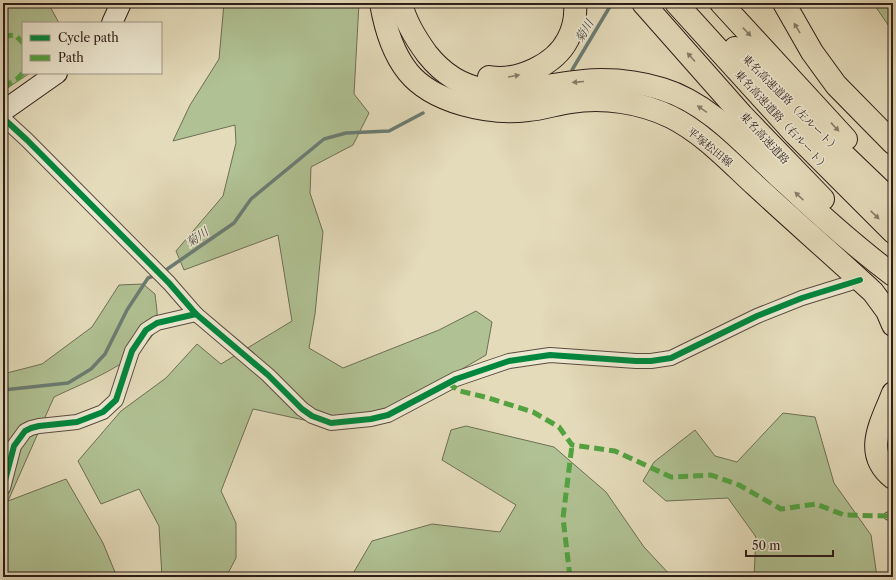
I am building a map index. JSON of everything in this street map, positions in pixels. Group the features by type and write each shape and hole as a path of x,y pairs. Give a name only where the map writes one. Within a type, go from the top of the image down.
{"main road":[{"path":"112,22 121,3"},
{"name":"平塚松田線","path":"381,3 392,45 408,72 435,94 466,106 494,112 527,110 571,102 604,100 636,105 671,117 704,139 873,292 884,306 893,325"},
{"path":"401,3 415,39 439,69 461,83 490,91 516,91 602,80 633,82 664,89 693,103 739,139 833,227 893,275"},
{"path":"414,3 426,33 446,59 466,71 491,78 513,76 533,71 552,58 568,40 576,15 575,3"},
{"name":"東名高速道路","path":"643,3 784,159 830,207 893,267"},
{"name":"東名高速道路（右ルート）","path":"676,3 790,129 829,170 893,232"},
{"name":"東名高速道路（左ルート）","path":"691,3 798,111 893,202"},
{"path":"721,3 847,140 893,187"},
{"path":"784,3 812,52 836,85 893,143"},
{"path":"801,3 824,46 873,105 893,124"},
{"path":"3,111 56,74"},
{"path":"893,393 875,447 877,459 885,471 893,478"}],"street":[{"path":"3,118 164,278 196,314 268,375 302,409 321,420 331,423 341,423 388,415 401,410 456,379 509,361 550,355 636,362 651,362 671,358 757,316 802,298 860,280"},
{"path":"3,488 14,446 25,431 39,426 77,422 103,412 116,400 132,351 146,330 157,323 196,314"}],"green space":[{"path":"3,3 48,3 58,22 22,22 22,74 28,74 3,91"},
{"path":"224,3 359,3 354,94 369,113 353,145 311,167 310,193 323,232 315,314 309,348 343,368 439,330 476,311 492,322 486,355 380,417 318,423 253,409 221,491 236,523 236,558 226,577 162,577 159,526 139,489 101,504 78,461 121,411 166,378 197,344 221,364 292,321 278,235 184,270 176,251 223,196 236,143 235,125 173,141 190,105 219,59"},
{"path":"873,3 893,3 893,32"},
{"path":"143,284 155,294 157,324 154,333 146,344 122,363 54,397 8,501 66,479 103,543 117,577 3,577 3,374 42,364 92,327 119,285"},
{"path":"783,413 815,417 834,483 871,535 877,577 754,577 756,537 728,498 666,501 643,481 654,462 695,430 715,456 737,462"},
{"path":"466,426 554,447 606,492 644,547 672,577 351,577 372,541 432,524 500,532 516,505 442,460 451,430"}],"waterway":[{"name":"菊川","path":"572,70 612,3"},
{"name":"菊川","path":"163,272 234,223 251,199 324,139 346,133 389,131 423,113"},
{"name":"菊川","path":"3,390 68,383 91,369 105,354 127,310 148,278 156,275"}],"marked path":[{"path":"3,36 15,35 22,42"},
{"path":"3,87 17,79 22,74"},
{"path":"448,383 460,391 533,412 559,427 572,445 615,451 671,477 711,475 739,485 781,509 816,504 844,515 888,516"},
{"path":"570,577 563,518 572,445"}],"cycle path":[{"path":"3,118 27,140 169,283 196,314 268,375 302,409 312,416 331,423 371,419 388,415 456,379 509,361 550,355 636,361 651,361 671,358 757,316 802,298 860,280"},
{"path":"3,488 14,446 25,431 39,426 77,422 103,412 116,400 132,351 146,330 157,323 196,314"}]}
